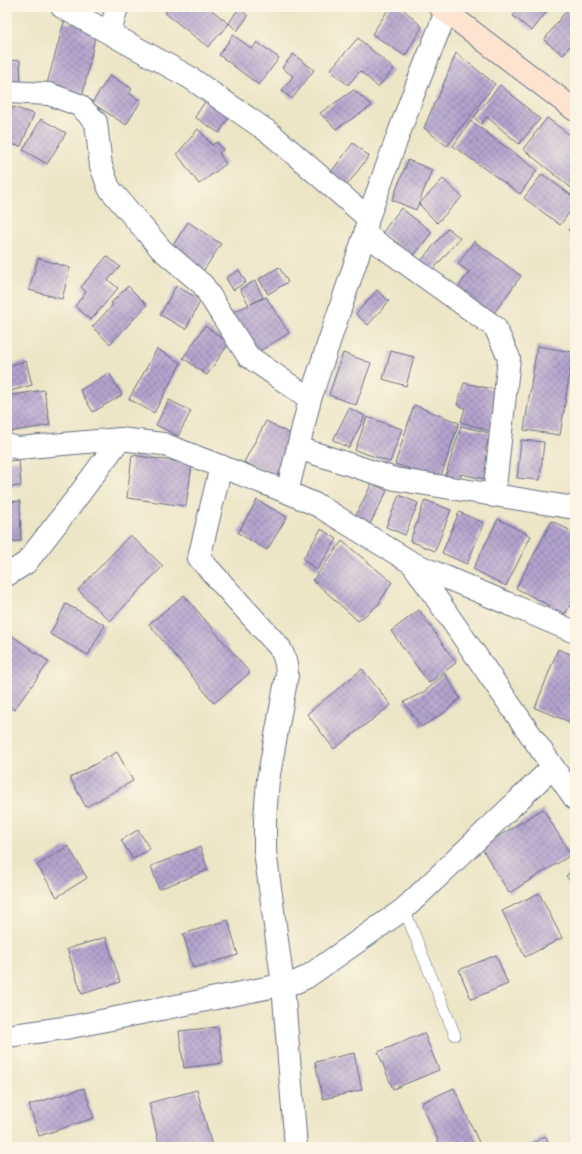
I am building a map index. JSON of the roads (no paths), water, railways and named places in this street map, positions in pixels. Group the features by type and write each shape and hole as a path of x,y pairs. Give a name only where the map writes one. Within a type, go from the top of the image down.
{"street":[{"path":"62,7 188,76 270,133 366,226 495,327 509,358 494,496"},
{"path":"110,33 117,7"},
{"path":"287,492 310,398 366,226 443,9 575,110"},
{"path":"7,92 49,94 79,105 96,122 101,166 109,188 161,249 203,285 248,356 310,398"},
{"path":"7,575 26,564 120,439"},
{"path":"7,445 18,448 120,439 163,444 319,506 412,563 575,632"},
{"path":"298,448 395,479 575,508"},
{"path":"221,466 199,558 280,648 285,656 287,665 287,675 268,780 265,818 265,851 283,985 296,1147"},
{"path":"412,563 575,799"},
{"path":"7,1036 71,1027 283,985 296,982 307,977 404,909 553,767"}],"lane":[{"path":"404,909 455,1035"}]}
